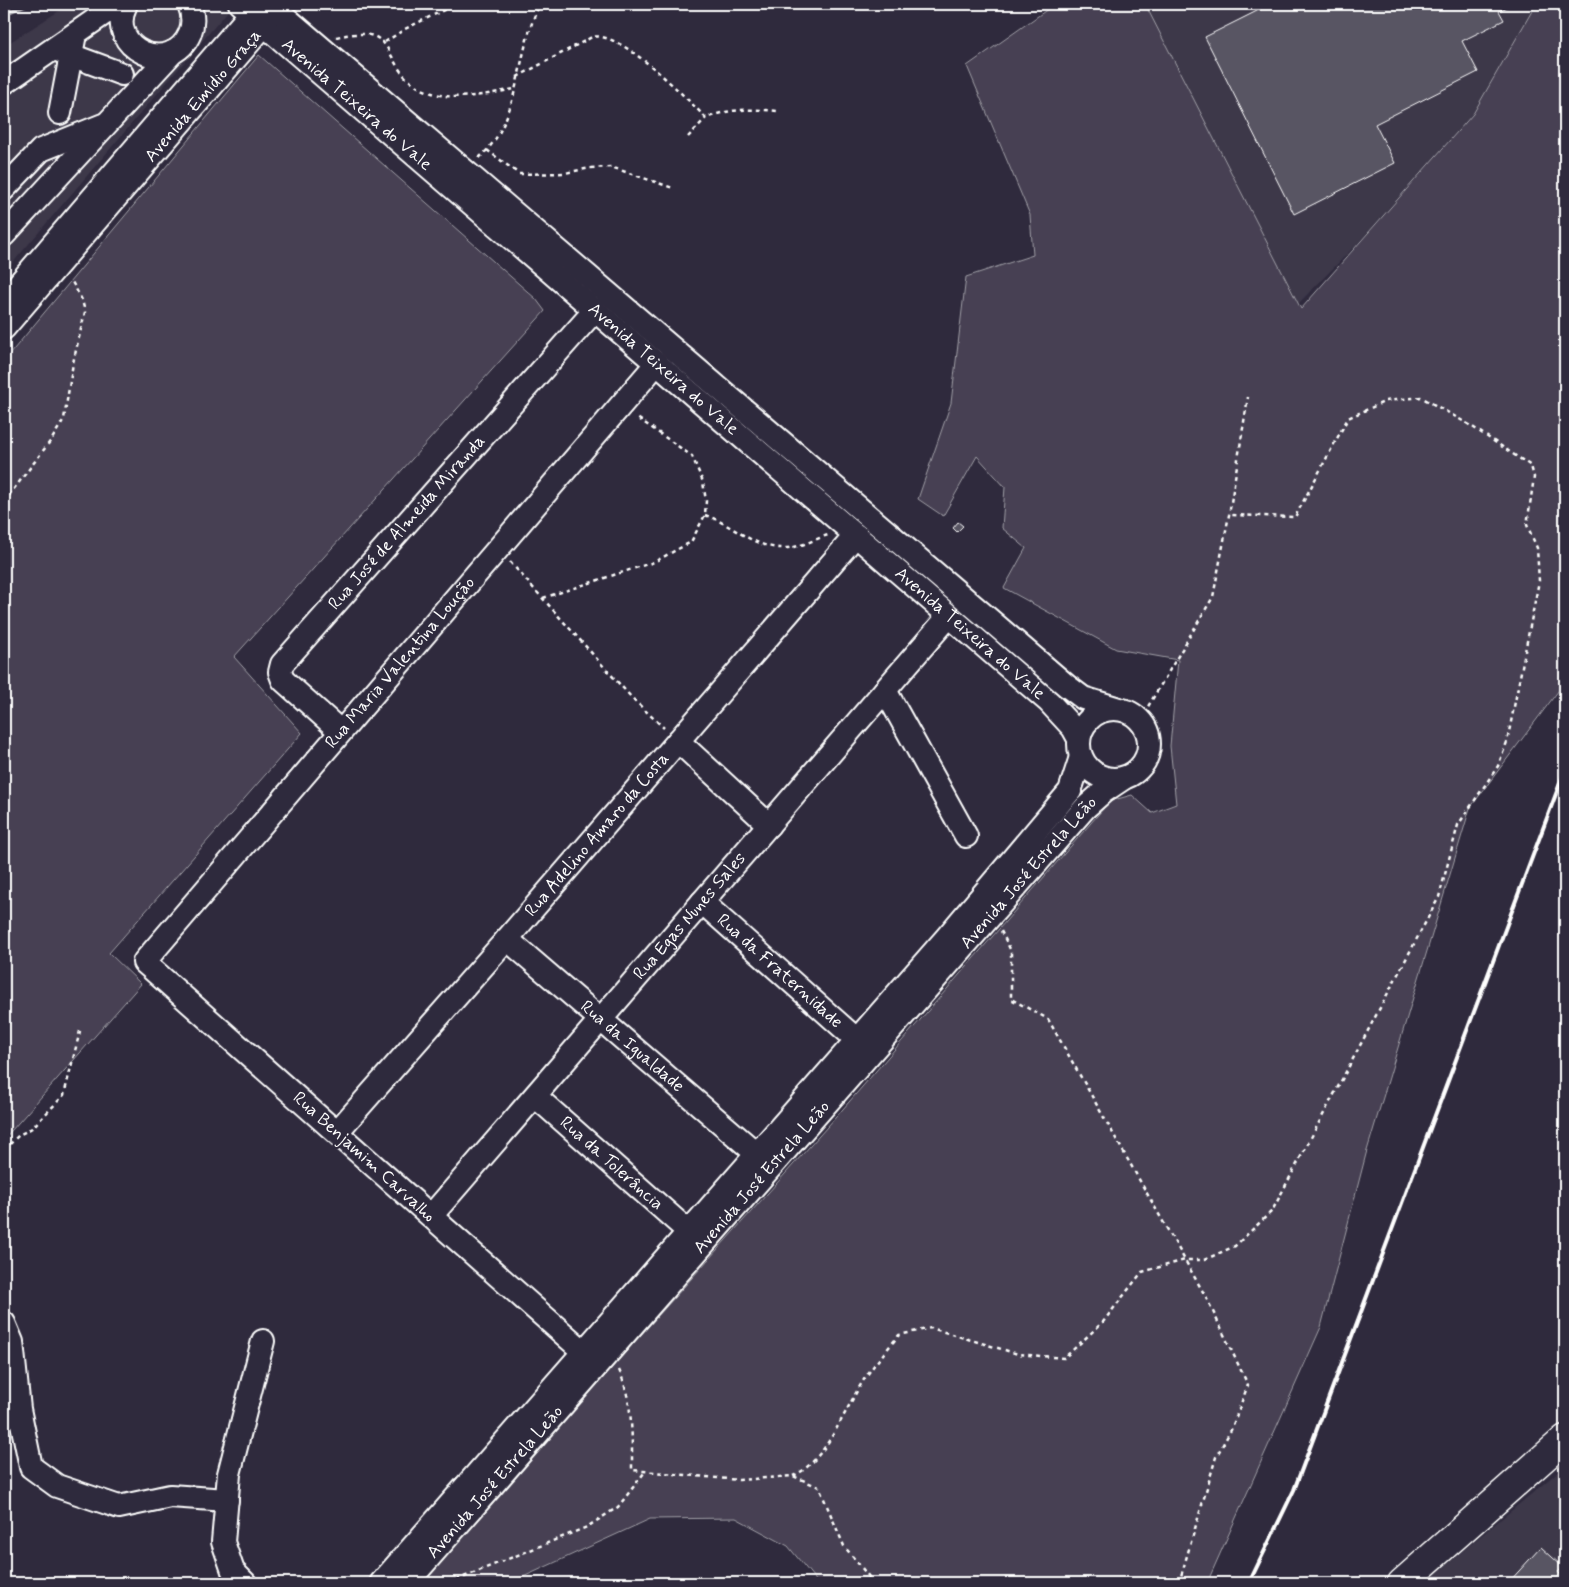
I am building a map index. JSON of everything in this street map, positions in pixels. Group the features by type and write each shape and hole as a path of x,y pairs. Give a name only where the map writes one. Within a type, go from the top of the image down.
{"main road":[{"path":"1402,1583 1565,1439"}],"street":[{"path":"4,83 66,46 118,4"},
{"path":"126,4 123,11 122,27 127,40 150,56 173,52"},
{"path":"4,235 173,52 182,46 191,30 192,14 189,4"},
{"name":"Avenida Teixeira do Vale","path":"259,10 316,44 1067,686 1083,698 1130,713 1140,720"},
{"name":"Avenida Teixeira do Vale","path":"259,10 595,310 1049,702 1073,728 1087,766 1099,776 1114,780 1124,778"},
{"name":"Avenida Emídio Graça","path":"4,328 59,264 259,10"},
{"name":"Avenida Emídio Graça","path":"4,301 259,10"},
{"path":"66,46 122,74"},
{"path":"60,113 66,46"},
{"path":"4,189 40,150 110,122"},
{"name":"Rua José de Almeida Miranda","path":"340,731 283,680 280,672 282,664 595,310"},
{"name":"Rua Maria Valentina Loução","path":"144,962 657,363"},
{"name":"Rua Adelino Amaro da Costa","path":"337,1132 678,741 852,531"},
{"name":"Rua Egas Nunes Sales","path":"431,1216 949,616"},
{"path":"885,690 966,836"},
{"path":"1080,748 1082,729 1093,716 1108,710 1119,709"},
{"path":"1124,778 1135,773 1143,764 1148,753 1149,742 1146,730 1140,720"},
{"path":"678,741 769,825"},
{"name":"Avenida José Estrela Leão","path":"381,1583 857,1040 1070,791 1080,748"},
{"name":"Avenida José Estrela Leão","path":"406,1583 1085,808 1124,778"},
{"name":"Rua da Fraternidade","path":"702,902 857,1040"},
{"name":"Rua da Igualdade","path":"507,939 757,1154"},
{"name":"Rua Benjamim Carvalho","path":"144,962 584,1352"},
{"name":"Rua da Tolerância","path":"535,1096 689,1232"},
{"path":"4,1323 12,1342 19,1409 31,1467 57,1486 119,1507 170,1496 227,1500"},
{"path":"245,1583 233,1571 223,1542 229,1474 262,1340"}],"path":[{"path":"385,42 399,32 456,4"},
{"path":"464,170 487,150 503,125 540,4"},
{"path":"316,44 336,37 362,33 380,38 385,42 394,63 401,72 428,91 470,98 514,89"},
{"path":"517,77 592,37 601,35 609,37 645,61 706,118"},
{"path":"688,136 706,118 720,112 739,109 778,111"},
{"path":"487,150 519,174 565,173 611,167 673,188"},
{"path":"4,511 10,494 52,439 64,419 68,405 73,363 85,312 76,287 59,264"},
{"path":"1140,720 1213,597 1229,515 1248,397"},
{"path":"610,1351 626,1386 632,1423 632,1470 644,1473 739,1480 793,1476 804,1471 820,1454 864,1379 899,1335 931,1328 1018,1354 1064,1358 1103,1322 1142,1272 1185,1260 1204,1260 1235,1246 1272,1211 1439,897 1458,825 1498,766 1507,742 1539,581 1537,548 1527,525 1534,477 1530,466 1468,424 1421,397 1386,401 1348,418 1295,517 1229,515"},
{"path":"543,598 670,555 691,542 705,515 706,501 703,482 692,456 619,406"},
{"path":"705,515 717,519 754,542 785,549 852,531"},
{"path":"498,548 632,698 678,741"},
{"path":"992,914 1011,951 1011,999 1048,1019 1207,1299 1248,1385 1231,1430 1216,1457 1179,1583"},
{"path":"4,1150 19,1135 32,1128 64,1095 81,1027"},
{"path":"449,1583 587,1527 618,1507 644,1473"},
{"path":"793,1476 820,1487 844,1546 874,1583"}],"shaded area":[{"path":"70,4 219,4 228,11 4,273 4,46"},
{"path":"1055,4 1145,4 1301,309 1473,114 1536,4 1565,4 1565,682 1470,808 1366,1154 1321,1327 1207,1583 818,1583 788,1546 736,1518 650,1519 510,1583 419,1583 836,1117 1110,801 1132,795 1152,813 1176,804 1170,746 1178,660 1116,649 1004,588 1026,548 1002,528 1005,487 977,456 943,516 918,499 951,403 966,277 1033,255 1030,215 967,66"},
{"path":"1144,4 1536,4 1473,114 1360,241 1297,305"},
{"path":"259,55 536,299 545,311 234,657 302,733 109,953 141,984 4,1139 4,361"},
{"path":"1565,1466 1565,1583 1424,1583"}],"building":[{"path":"1271,4 1508,4 1509,6 1499,11 1504,20 1462,41 1478,72 1375,124 1395,163 1294,214 1205,37"},
{"path":"958,522 963,526 957,532 953,528"},
{"path":"1541,1547 1563,1567 1558,1572 1565,1579 1565,1583 1508,1583"}],"waterway":[{"path":"4,14 26,4"}],"railway":[{"path":"1249,1583 1294,1490 1565,770"}]}
